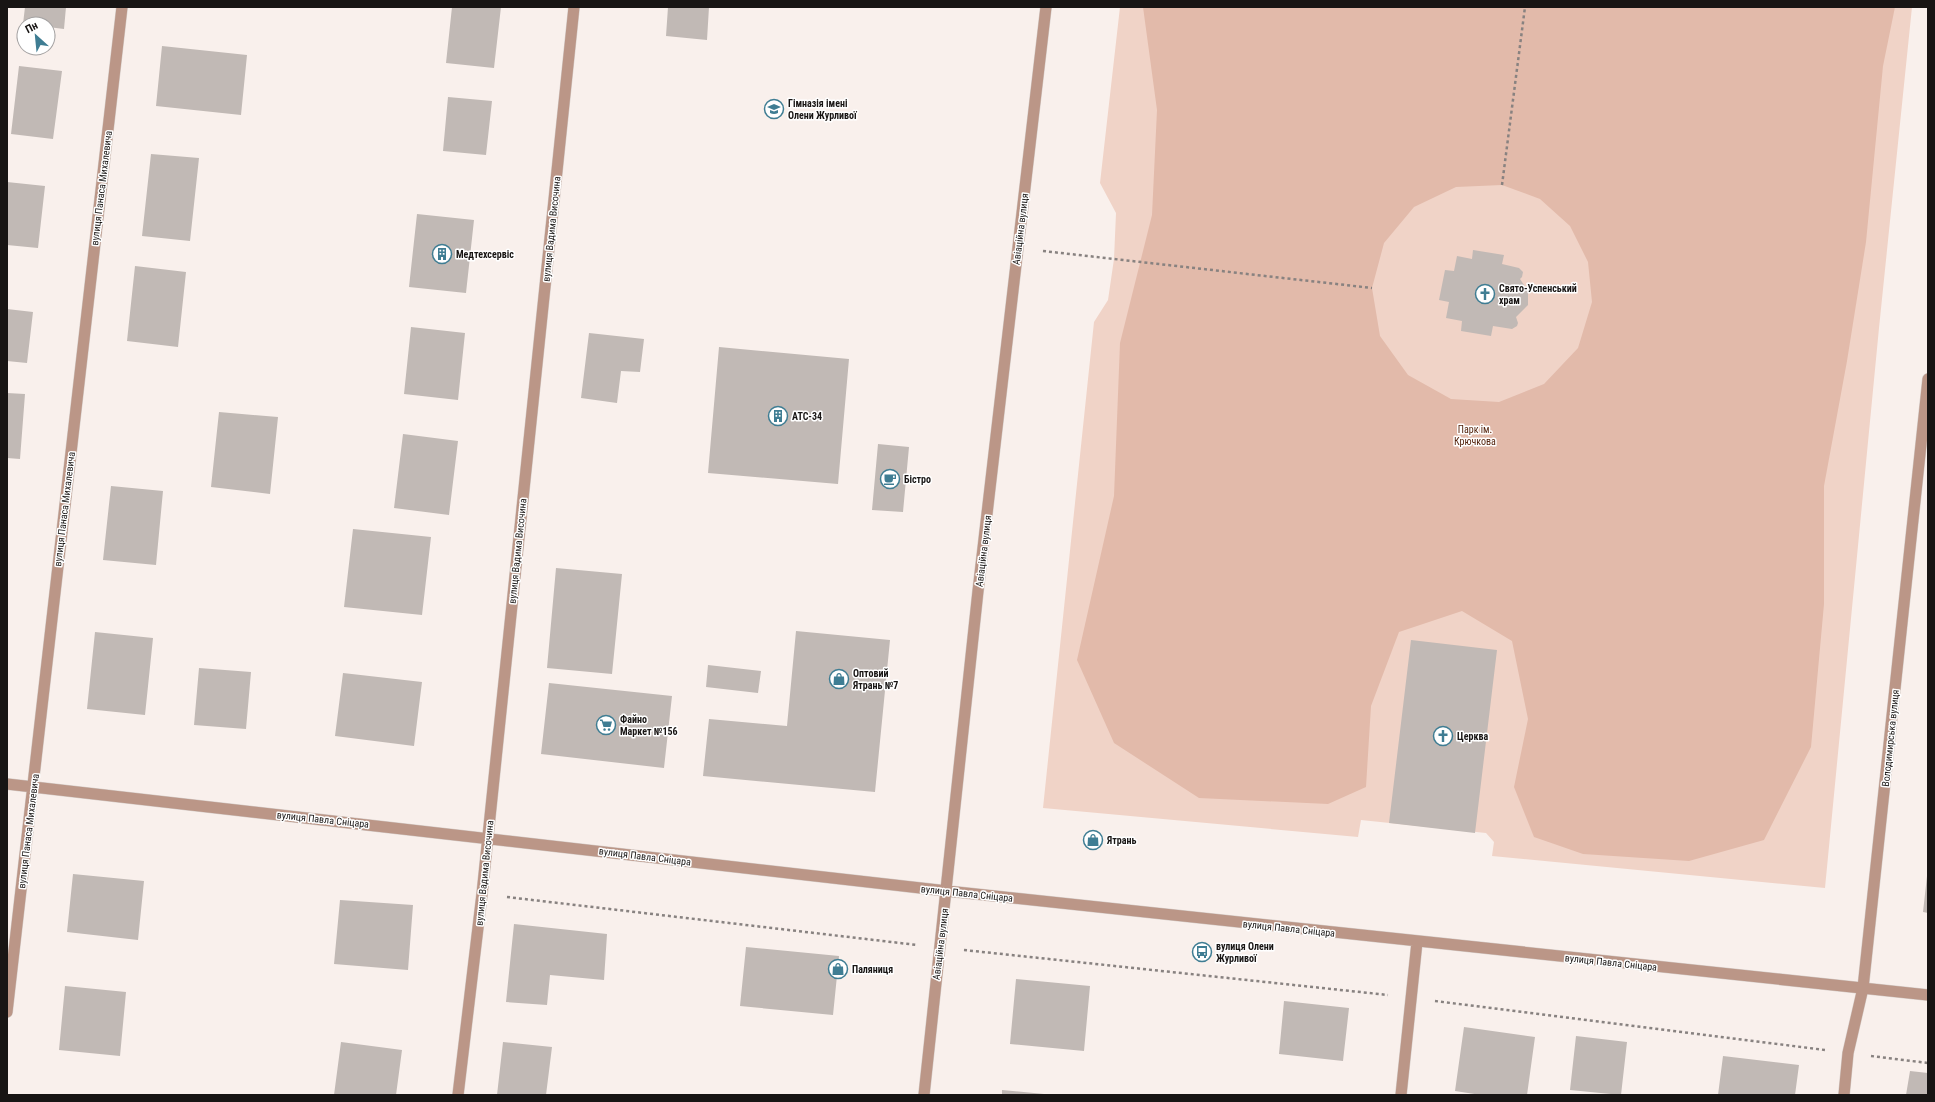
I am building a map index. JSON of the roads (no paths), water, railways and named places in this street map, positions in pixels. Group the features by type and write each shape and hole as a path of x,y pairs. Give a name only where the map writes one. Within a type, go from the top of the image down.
{"street":[{"name":"вулиця Панаса Михалевича","path":"7,1012 122,7"},
{"name":"вулиця Вадима Височина","path":"458,1095 482,894 574,7"},
{"name":"Авіаційна вулиця","path":"924,1095 978,591 1046,7"},
{"name":"Володимирська вулиця","path":"1844,1095 1848,1053 1863,988 1928,379"},
{"name":"вулиця Павла Сніцара","path":"7,784 947,891 1928,995"},
{"path":"1400,1095 1417,942"}],"place":[{"name":"Гімназія імені Олени Журливої","path":"774,109"},
{"name":"Медтехсервіс","path":"442,254"},
{"name":"Свято-Успенський храм","path":"1485,294"},
{"name":"АТС-34","path":"778,416"},
{"name":"Бістро","path":"890,479"},
{"name":"Оптовий Ятрань №7","path":"839,679"},
{"name":"Файно Маркет №156","path":"606,725"},
{"name":"Церква","path":"1443,736"},
{"name":"Ятрань","path":"1093,840"},
{"name":"вулиця Олени Журливої","path":"1202,952"},
{"name":"Паляниця","path":"838,969"}],"park label":[{"name":"Парк ім. Крючкова","path":"1475,434"}]}
